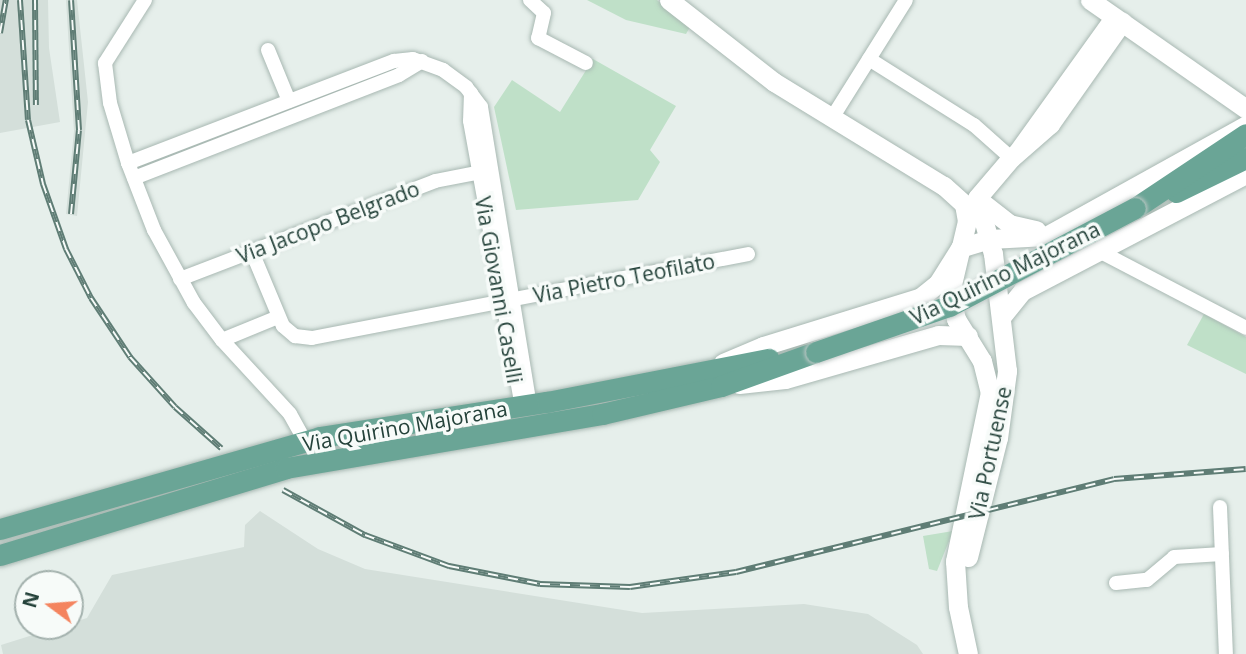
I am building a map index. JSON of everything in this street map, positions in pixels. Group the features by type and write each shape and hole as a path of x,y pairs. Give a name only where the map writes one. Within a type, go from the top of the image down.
{"main road":[{"name":"Via Portuense","path":"669,0 758,71 880,146 961,200 967,221 950,293 954,315 982,361 990,392 955,561 968,654"},
{"path":"1090,0 1246,109"},
{"path":"1060,228 1035,230 1014,226 977,198 1011,158 1050,124 1117,19"},
{"path":"718,377 763,346 921,297 938,284 960,248 990,239 1040,237 1246,125"},
{"name":"Via Quirino Majorana","path":"0,555 286,468 528,412 718,377 816,352 949,306 1142,204 1246,134"},
{"name":"Via Portuense","path":"880,146 940,170 977,198 990,239 1007,357 1005,398 968,561 968,592 981,654"},
{"name":"Via Quirino Majorana","path":"1142,204 1195,184 1246,158"},
{"name":"Via Quirino Majorana","path":"1002,316 1021,291 1246,174"},
{"path":"921,297 932,326 928,338"},
{"name":"Via Quirino Majorana","path":"718,377 785,379 928,338 968,336"},
{"name":"Via Quirino Majorana","path":"0,529 305,441 389,424 528,412"},
{"path":"373,450 372,439 389,424"},
{"path":"286,468 300,455 305,441"}],"street":[{"path":"145,0 105,63 110,103 128,163 180,279 222,340 290,414 305,441"},
{"path":"530,0 544,12 538,38 586,63"},
{"path":"832,118 906,0"},
{"path":"268,50 294,99 305,112"},
{"path":"869,60 974,125 1011,158"},
{"path":"128,163 394,61 422,61"},
{"path":"134,178 399,75 422,61"},
{"name":"Via Giovanni Caselli","path":"422,61 443,70 471,93 469,110 485,171 528,412"},
{"name":"Via Jacopo Belgrado","path":"180,279 435,181 485,171"},
{"path":"1099,251 1246,328"},
{"path":"222,340 278,317 252,252"},
{"name":"Via Pietro Teofilato","path":"278,317 290,333 312,338 748,254"},
{"path":"1220,507 1226,654"},
{"path":"1116,583 1147,580 1174,557 1222,554"}],"shaded area":[{"path":"0,0 48,0 49,48 60,122 0,133"},
{"path":"66,0 77,0 88,102 77,216 66,214 74,131"},
{"path":"260,511 318,549 365,569 642,613 804,604 868,614 917,645 923,654 3,654 1,645 17,640 84,640 84,619 112,575 244,547 245,525"}],"green space":[{"path":"587,0 657,0 690,27 686,34 626,20"},
{"path":"593,59 676,106 650,150 660,162 638,200 516,210 494,107 512,80 560,112"},
{"path":"1204,314 1246,337 1246,374 1187,345"},
{"path":"953,531 937,571 929,569 923,536"}],"railway":[{"path":"0,33 6,0"},
{"path":"20,0 28,120 43,184 66,249 91,298 130,357 175,407 221,448"},
{"path":"35,0 36,105"},
{"path":"71,0 79,130 71,214"},
{"path":"283,490 365,535 449,566 540,584 630,587 736,572 1114,479 1246,469"}]}
